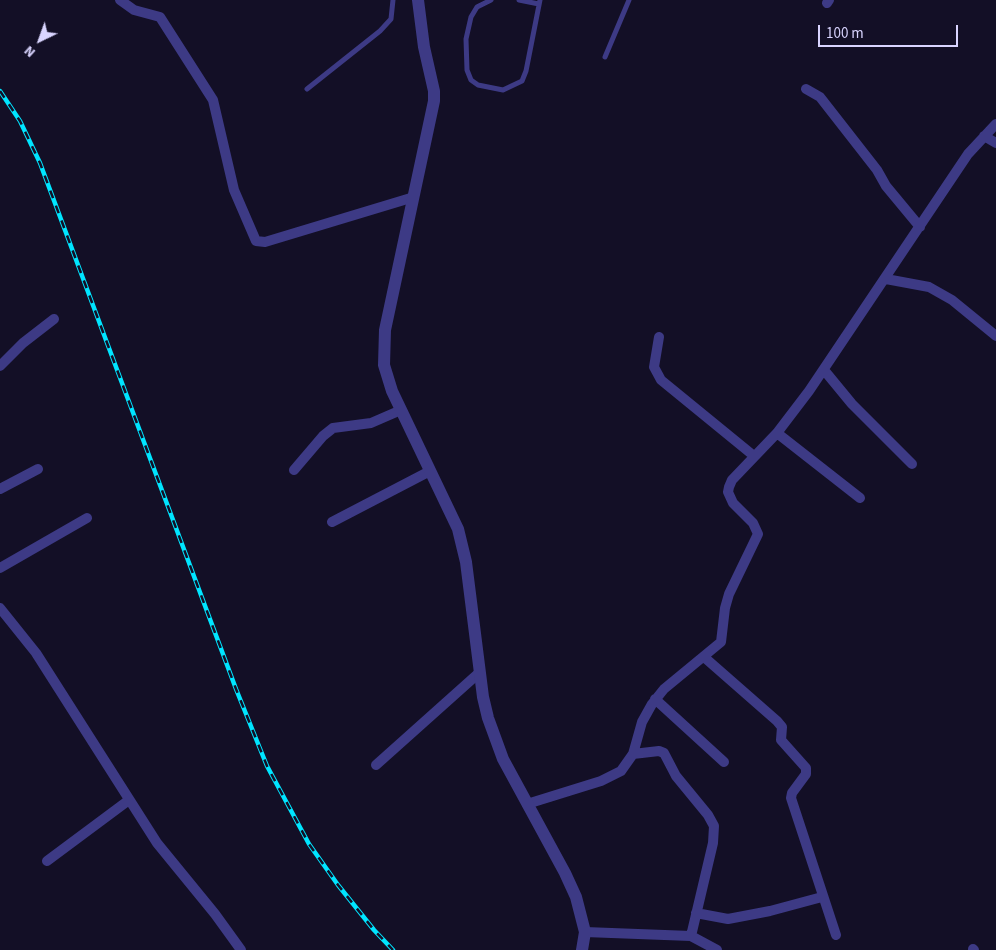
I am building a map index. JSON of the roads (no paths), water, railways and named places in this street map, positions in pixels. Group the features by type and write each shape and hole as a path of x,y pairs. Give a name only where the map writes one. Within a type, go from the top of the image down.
{"street":[{"path":"120,0 134,10 160,16 213,100 234,190 256,241 265,242 414,197"},
{"path":"418,0 434,101 385,330 383,347 388,379 454,519 462,543 483,697 503,759 576,897 585,932 582,950"},
{"path":"806,89 820,98 877,170 886,186 920,227"},
{"path":"527,804 610,777 621,771 633,754 645,713 655,699 721,642 725,608 757,540 756,528 733,503 728,492 732,480 777,433 824,370 968,154 996,124"},
{"path":"984,136 996,143"},
{"path":"886,278 929,287 952,300 996,336"},
{"path":"0,366 23,343 54,318"},
{"path":"659,337 654,368 661,380 754,456"},
{"path":"824,370 852,404 912,464"},
{"path":"294,470 323,436 333,428 371,422 401,410"},
{"path":"777,433 860,498"},
{"path":"0,489 38,468"},
{"path":"332,522 430,471"},
{"path":"0,568 87,518"},
{"path":"0,608 27,640 167,858 215,914 241,950"},
{"path":"704,657 776,721 782,728 782,740 806,768 806,774 792,793 791,798 836,936"},
{"path":"376,765 480,672"},
{"path":"655,699 724,762"},
{"path":"633,754 659,751 664,753 676,776 712,821 714,834 691,936"},
{"path":"47,861 130,800"},
{"path":"696,913 728,920 770,912 822,897"},
{"path":"585,932 691,936 717,950"}],"lane":[{"path":"307,89 386,25 391,19 393,0"},
{"path":"491,0 477,7 471,17 466,39 467,70 471,80 478,85 503,90 522,81 540,2 519,0"},
{"path":"605,57 629,0"}],"railway":[{"path":"0,91 20,121 40,163 236,689 267,766 309,844 338,885 374,930 393,950"}]}
